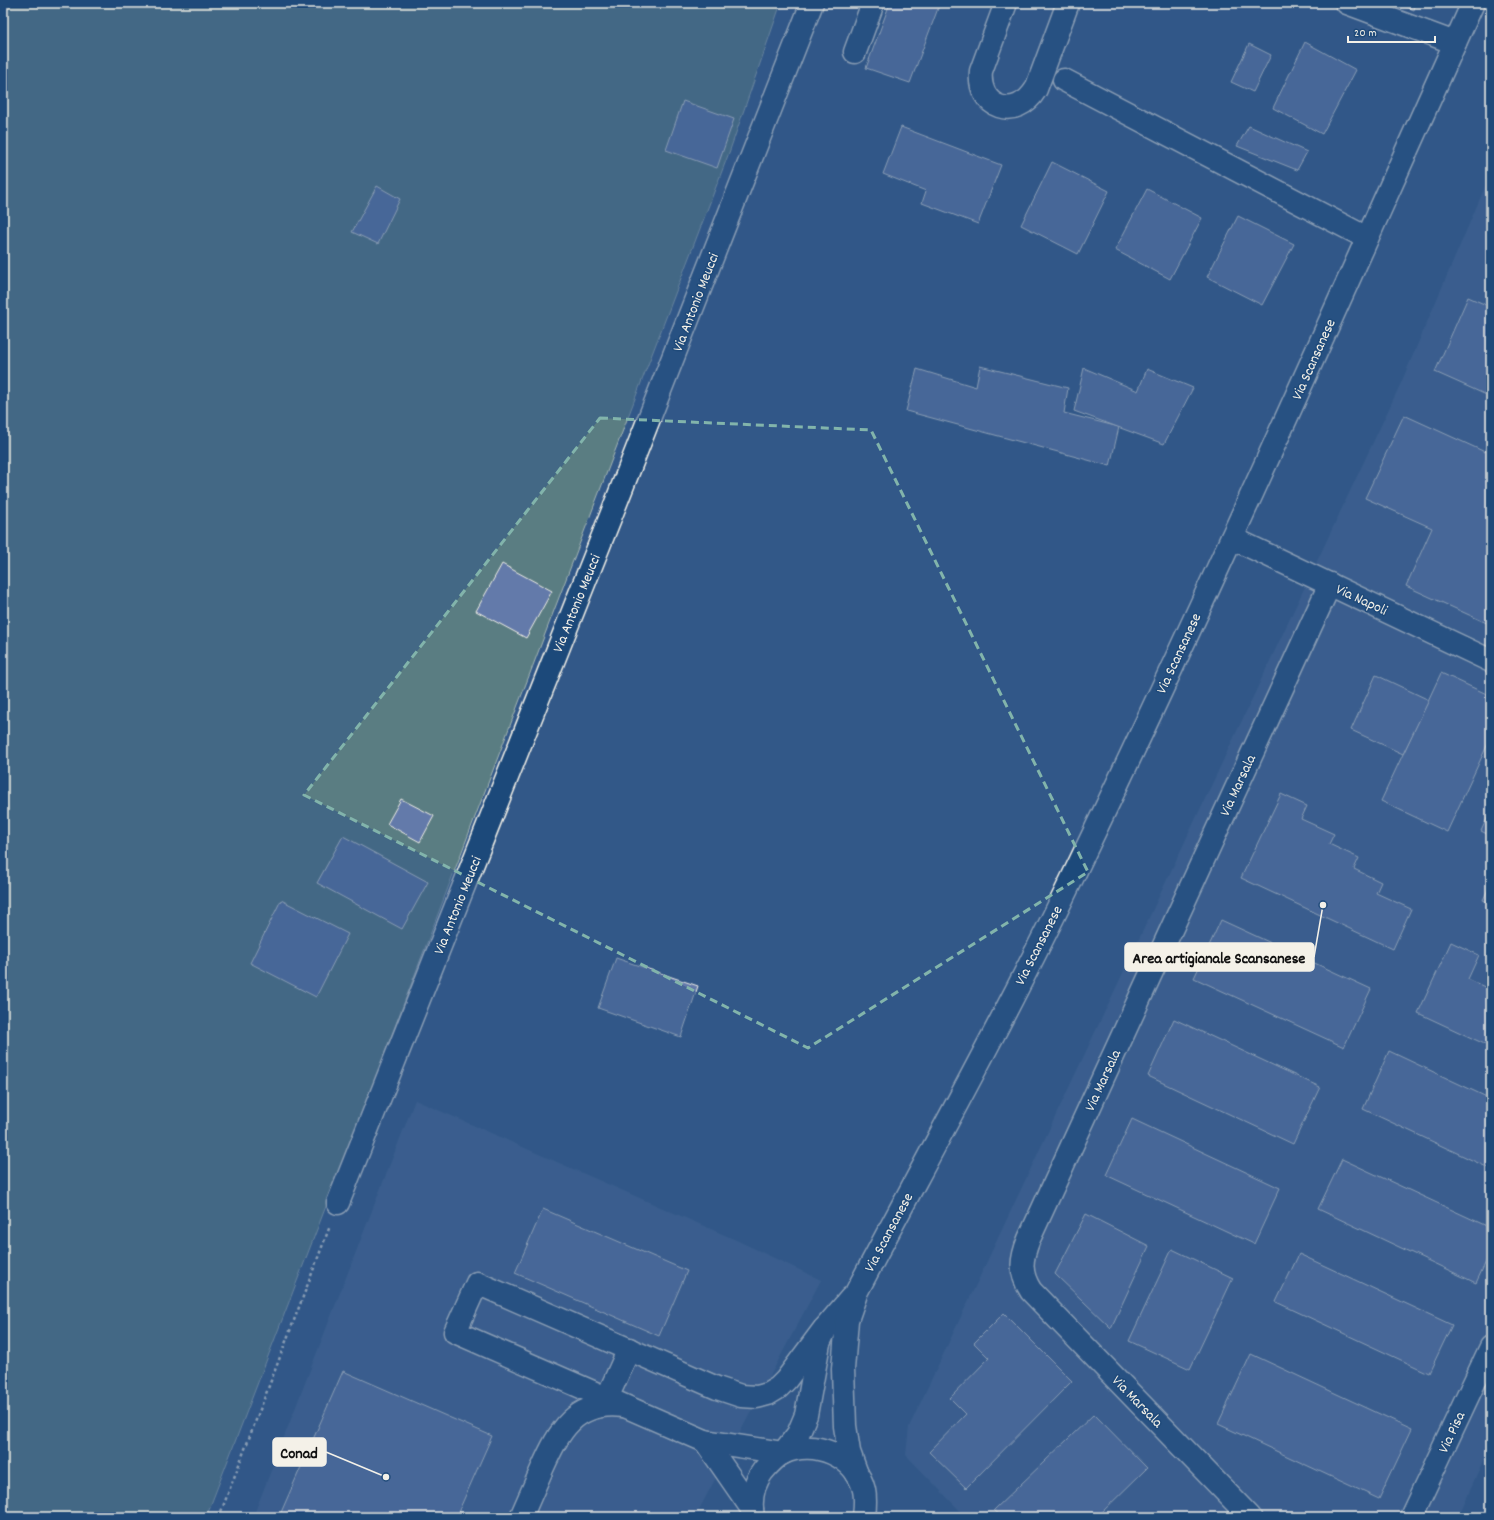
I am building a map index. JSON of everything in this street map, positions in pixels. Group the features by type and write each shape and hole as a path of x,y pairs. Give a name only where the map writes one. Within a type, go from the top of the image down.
{"street":[{"name":"Via Antonio Meucci","path":"338,1203 612,513 812,3"},
{"path":"855,52 874,3"},
{"path":"1006,3 981,71 980,82 983,92 990,101 999,106 1010,108 1021,105 1030,99 1036,89 1068,3"},
{"path":"1347,3 1455,43"},
{"name":"Via Scansanese","path":"867,1513 864,1488 849,1452 845,1426 842,1370 847,1320 857,1291 1002,1016 1078,866 1232,538 1473,3"},
{"path":"1064,80 1367,238"},
{"name":"Via Napoli","path":"1232,538 1491,661"},
{"name":"Via Marsala","path":"1250,1517 1031,1291 1023,1273 1022,1262 1024,1251 1029,1239 1330,584"},
{"path":"783,1453 705,1441 455,1332 477,1283 717,1388 741,1396 757,1397 768,1394 783,1383 827,1326"},
{"name":"Via Scansanese","path":"751,1514 753,1491 759,1476 770,1463 783,1453 798,1434 806,1415 819,1344 827,1326 857,1291"},
{"name":"Via Pisa","path":"1411,1517 1491,1347"},
{"path":"607,1398 629,1349"},
{"path":"521,1517 554,1443 562,1430 572,1419 585,1411 599,1407 613,1405 628,1407"},
{"path":"705,1441 751,1514"},
{"name":"Via Scansanese","path":"783,1453 800,1448 817,1448 833,1452 846,1461 857,1474"}],"path":[{"path":"218,1517 338,1203"}],"highlighted area":[{"path":"600,418 871,430 1088,872 808,1048 304,795"}],"shaded area":[{"path":"1491,173 1491,1444 1458,1517 966,1517 906,1455 909,1427 1401,383"},
{"path":"415,1100 736,1240 821,1280 695,1517 253,1517"}],"green space":[{"path":"3,3 781,3 730,150 206,1517 3,1517"}],"building":[{"path":"890,3 940,3 910,83 866,68"},
{"path":"1397,3 1416,3 1414,10"},
{"path":"1305,42 1356,70 1322,134 1273,108"},
{"path":"1249,44 1271,55 1253,92 1231,82"},
{"path":"683,101 734,119 717,168 666,150"},
{"path":"1249,126 1307,152 1297,170 1237,146"},
{"path":"901,127 1001,165 978,224 922,203 926,191 883,174"},
{"path":"1052,162 1109,191 1078,254 1021,225"},
{"path":"377,186 400,199 378,244 352,232"},
{"path":"1147,189 1202,218 1170,279 1115,250"},
{"path":"1238,216 1294,244 1262,305 1207,277"},
{"path":"1468,297 1491,307 1491,397 1435,372"},
{"path":"980,366 1068,388 1064,413 1119,427 1110,466 906,411 917,369 976,387"},
{"path":"1084,368 1138,391 1147,369 1193,388 1164,444 1074,411"},
{"path":"1404,415 1485,452 1491,439 1491,625 1406,586 1432,528 1365,498"},
{"path":"502,564 552,591 526,638 476,611"},
{"path":"1441,673 1491,696 1491,737 1447,832 1381,801"},
{"path":"1376,675 1429,700 1403,754 1351,730"},
{"path":"1281,794 1307,806 1301,819 1334,834 1329,844 1359,858 1354,869 1381,882 1376,893 1411,909 1393,949 1241,878"},
{"path":"401,799 434,816 420,842 387,824"},
{"path":"1491,810 1491,836 1481,831"},
{"path":"343,836 428,882 402,929 317,883"},
{"path":"1491,883 1491,904 1483,900"},
{"path":"281,900 348,934 316,997 250,963"},
{"path":"1221,920 1371,989 1344,1047 1194,978"},
{"path":"1451,942 1479,955 1468,979 1491,990 1491,1047 1418,1013"},
{"path":"616,958 698,986 681,1037 598,1008"},
{"path":"1174,1019 1320,1087 1293,1144 1148,1076"},
{"path":"1389,1051 1491,1099 1491,1169 1363,1109"},
{"path":"1132,1119 1280,1188 1254,1244 1106,1175"},
{"path":"1342,1159 1491,1228 1491,1251 1476,1283 1318,1209"},
{"path":"543,1209 687,1271 659,1336 515,1273"},
{"path":"1086,1214 1149,1246 1111,1328 1055,1274"},
{"path":"1172,1249 1233,1278 1190,1369 1129,1341"},
{"path":"1299,1254 1452,1325 1429,1373 1276,1302"},
{"path":"1004,1313 1072,1381 966,1488 929,1452 966,1414 950,1398 989,1358 974,1343"},
{"path":"1251,1354 1412,1429 1379,1499 1218,1424"},
{"path":"343,1371 492,1436 456,1517 279,1517"},
{"path":"1094,1414 1147,1468 1097,1517 1002,1517 994,1510"}],"place":[{"name":"Area artigianale Scansanese","path":"1323,905"},
{"name":"Conad","path":"386,1477"}]}
